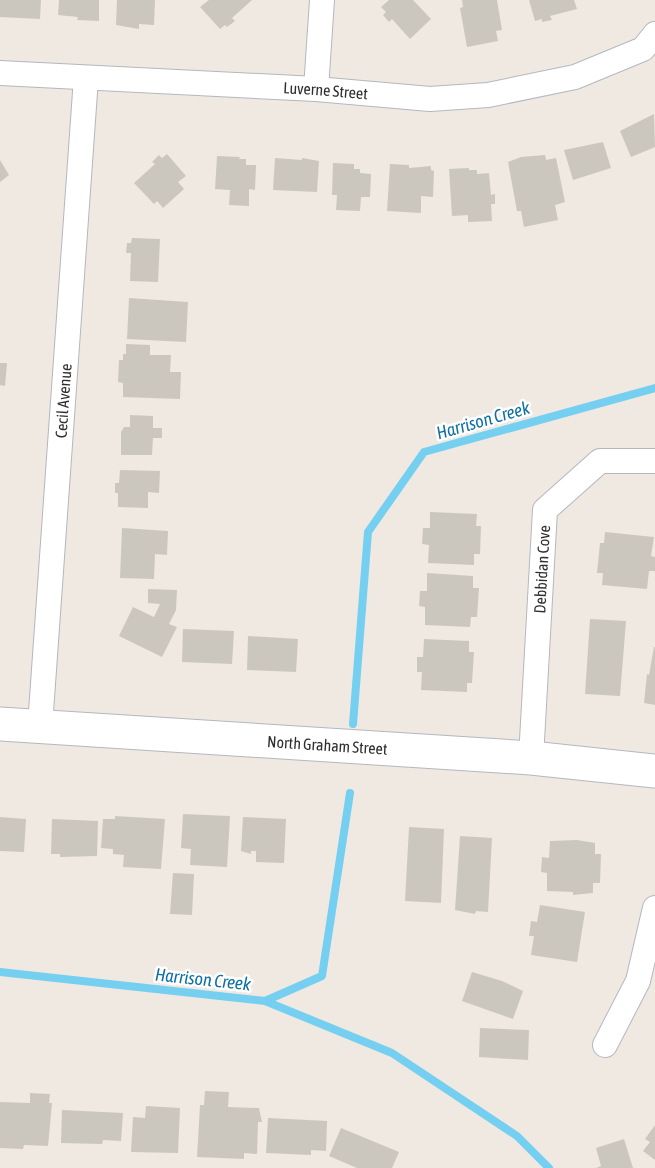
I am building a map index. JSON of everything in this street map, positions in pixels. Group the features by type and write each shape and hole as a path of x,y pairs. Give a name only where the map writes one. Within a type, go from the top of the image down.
{"main road":[{"name":"North Graham Street","path":"0,724 531,758 655,771"}],"street":[{"path":"316,89 322,0"},
{"name":"Luverne Street","path":"0,73 316,89 430,99 488,95 575,77 649,41"},
{"name":"Cecil Avenue","path":"40,726 86,78"},
{"name":"Debbidan Cove","path":"531,758 546,510 600,460 655,461"},
{"path":"605,1045 638,981 655,908"}],"building":[{"path":"0,0 41,0 40,19 0,17"},
{"path":"59,0 99,0 99,21 77,20 78,17 58,15"},
{"path":"117,0 155,0 154,25 139,24 139,29 116,25"},
{"path":"209,0 252,0 232,18 235,21 220,29 200,7"},
{"path":"389,0 413,0 431,19 410,39 392,19 389,22 383,15 386,12 381,7"},
{"path":"462,0 497,0 502,30 496,31 498,41 467,47 460,8 463,7"},
{"path":"529,0 574,0 577,9 550,16 552,20 535,21"},
{"path":"654,114 655,147 631,157 620,131"},
{"path":"603,142 611,168 573,180 564,150"},
{"path":"167,154 186,176 178,182 184,189 163,208 157,201 154,204 134,183 155,164 152,162 159,155 162,158"},
{"path":"545,155 546,160 556,158 565,202 555,205 558,220 524,227 521,211 517,211 508,162 521,157"},
{"path":"217,156 240,157 239,159 246,159 246,165 256,165 255,190 249,189 249,206 229,205 230,190 215,189"},
{"path":"275,158 302,160 302,158 319,161 317,192 273,190"},
{"path":"0,160 9,175 0,182"},
{"path":"333,163 354,164 354,169 360,169 360,173 371,174 370,197 361,197 360,211 336,210 337,195 332,195"},
{"path":"390,164 409,165 409,168 431,166 431,170 434,171 433,197 421,196 421,213 387,211"},
{"path":"469,168 469,170 477,170 477,174 489,173 491,195 495,194 495,204 491,204 492,221 468,222 468,215 452,216 449,169"},
{"path":"132,238 160,239 158,282 130,281 131,253 126,253 127,243 131,243"},
{"path":"129,298 188,302 186,342 127,339"},
{"path":"126,344 150,345 150,355 171,355 170,372 181,372 180,399 123,397 123,383 118,382 119,360 123,360 123,354 126,354"},
{"path":"0,363 7,363 5,386 0,385"},
{"path":"130,415 153,416 153,428 162,428 162,438 153,438 152,455 121,455 121,432 124,427 130,427"},
{"path":"120,470 160,471 159,493 148,492 148,508 118,507 115,483 119,483"},
{"path":"430,512 477,514 476,526 481,526 480,554 474,554 474,565 428,563 429,545 422,544 423,528 430,528"},
{"path":"122,528 168,531 167,555 155,554 154,579 120,578"},
{"path":"605,532 654,537 651,556 655,557 655,571 649,571 647,589 602,585 603,573 597,573 600,543 604,543"},
{"path":"427,573 473,576 473,588 479,588 477,617 471,617 470,627 425,625 425,607 419,606 420,591 427,591"},
{"path":"148,589 177,590 176,610 169,624 177,627 162,657 119,636 133,607 154,617 160,604 148,603"},
{"path":"590,619 626,621 620,696 585,694"},
{"path":"183,629 234,631 232,664 182,662"},
{"path":"248,636 298,639 296,672 247,670"},
{"path":"424,639 469,641 469,652 474,652 472,683 467,683 467,692 421,690 422,672 417,672 417,657 423,657"},
{"path":"654,647 655,705 644,703 647,674 649,675"},
{"path":"183,814 230,816 227,867 190,865 191,849 181,848"},
{"path":"115,816 165,819 161,869 123,867 124,855 113,854 113,849 101,848 103,819 115,819"},
{"path":"0,817 26,819 24,852 0,851"},
{"path":"243,817 286,819 284,863 256,862 256,851 251,851 251,854 241,851"},
{"path":"52,819 98,821 97,856 60,857 60,854 51,854"},
{"path":"409,827 444,829 441,903 405,901"},
{"path":"460,836 492,838 488,912 476,911 475,914 455,910"},
{"path":"577,840 595,843 595,854 601,854 600,883 593,883 593,893 573,895 573,892 547,891 547,873 541,872 542,857 549,858 550,841"},
{"path":"173,873 194,874 192,915 170,914"},
{"path":"540,905 585,912 577,962 531,955 534,936 529,936 531,921 537,922"},
{"path":"472,972 502,981 523,991 513,1019 462,1001"},
{"path":"480,1028 529,1030 528,1060 479,1057"},
{"path":"205,1091 229,1092 228,1107 259,1108 262,1122 258,1122 257,1154 244,1153 244,1159 197,1157 200,1105 204,1105"},
{"path":"30,1093 50,1094 49,1103 52,1103 48,1146 24,1145 23,1149 0,1148 0,1102 30,1103"},
{"path":"146,1106 180,1108 178,1153 131,1152 133,1117 145,1118"},
{"path":"62,1110 123,1113 121,1141 103,1140 102,1144 61,1143"},
{"path":"268,1118 327,1121 326,1151 311,1150 311,1155 266,1153"},
{"path":"655,1125 655,1160 643,1151 650,1142 645,1139"},
{"path":"341,1128 399,1152 392,1168 357,1168 329,1156"},
{"path":"624,1139 633,1168 596,1168 601,1166 596,1148"}],"waterway":[{"name":"Harrison Creek","path":"353,724 368,532 424,452 655,388"},
{"name":"Harrison Creek","path":"0,972 265,1001 322,976 350,793"},
{"path":"265,1001 392,1053 517,1136 549,1168"}]}
